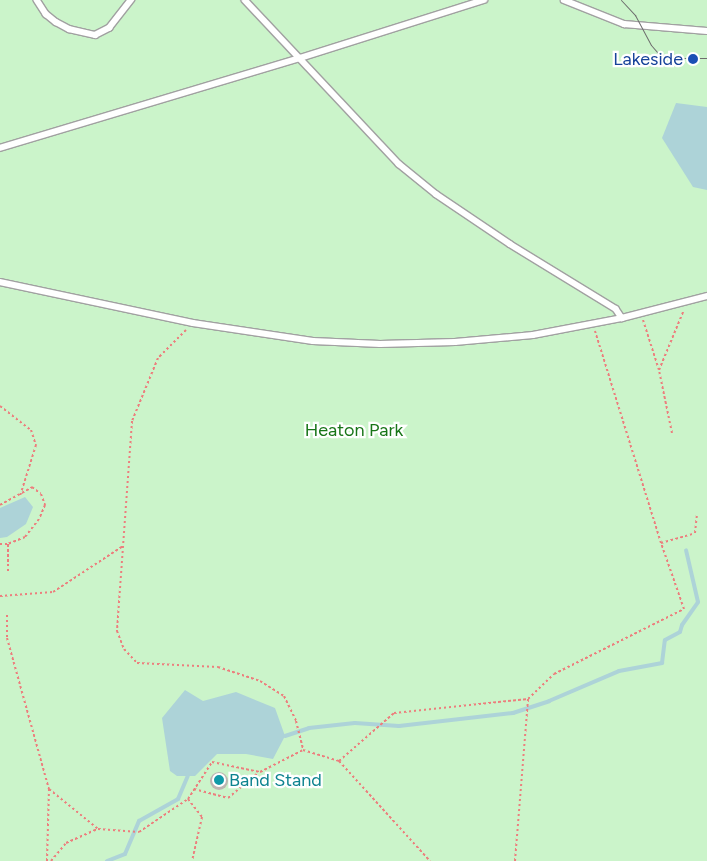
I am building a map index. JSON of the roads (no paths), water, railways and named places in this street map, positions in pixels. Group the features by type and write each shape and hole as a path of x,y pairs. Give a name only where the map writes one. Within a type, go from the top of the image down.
{"lane":[{"path":"38,0 46,14 56,22 69,29 95,34 109,28 131,0"},
{"path":"245,0 399,164 429,188 510,244 616,309 622,318"},
{"path":"0,148 300,58 484,0"},
{"path":"564,0 624,24 707,31"},
{"path":"0,282 193,323 313,341 380,344 455,342 533,336 622,318 707,296"}],"water":[{"path":"676,103 707,107 707,190 693,187 662,138"},
{"path":"25,497 33,507 26,524 7,537 0,538 0,508"},
{"path":"185,690 203,701 236,692 275,708 285,736 273,759 246,754 217,754 195,776 177,776 170,771 162,718"}],"waterway":[{"path":"285,736 309,728 355,723 399,726 513,713 549,701 619,671 662,663 665,640 680,632 682,625 698,602 686,550"},
{"path":"107,861 125,854 139,821 178,799 188,776"}],"tram line":[{"path":"621,0 635,15 651,45 658,53 670,58 707,58"}],"place":[{"name":"Lakeside","path":"693,59"},
{"name":"Band Stand","path":"219,780"}],"park label":[{"name":"Heaton Park","path":"354,430"}]}
